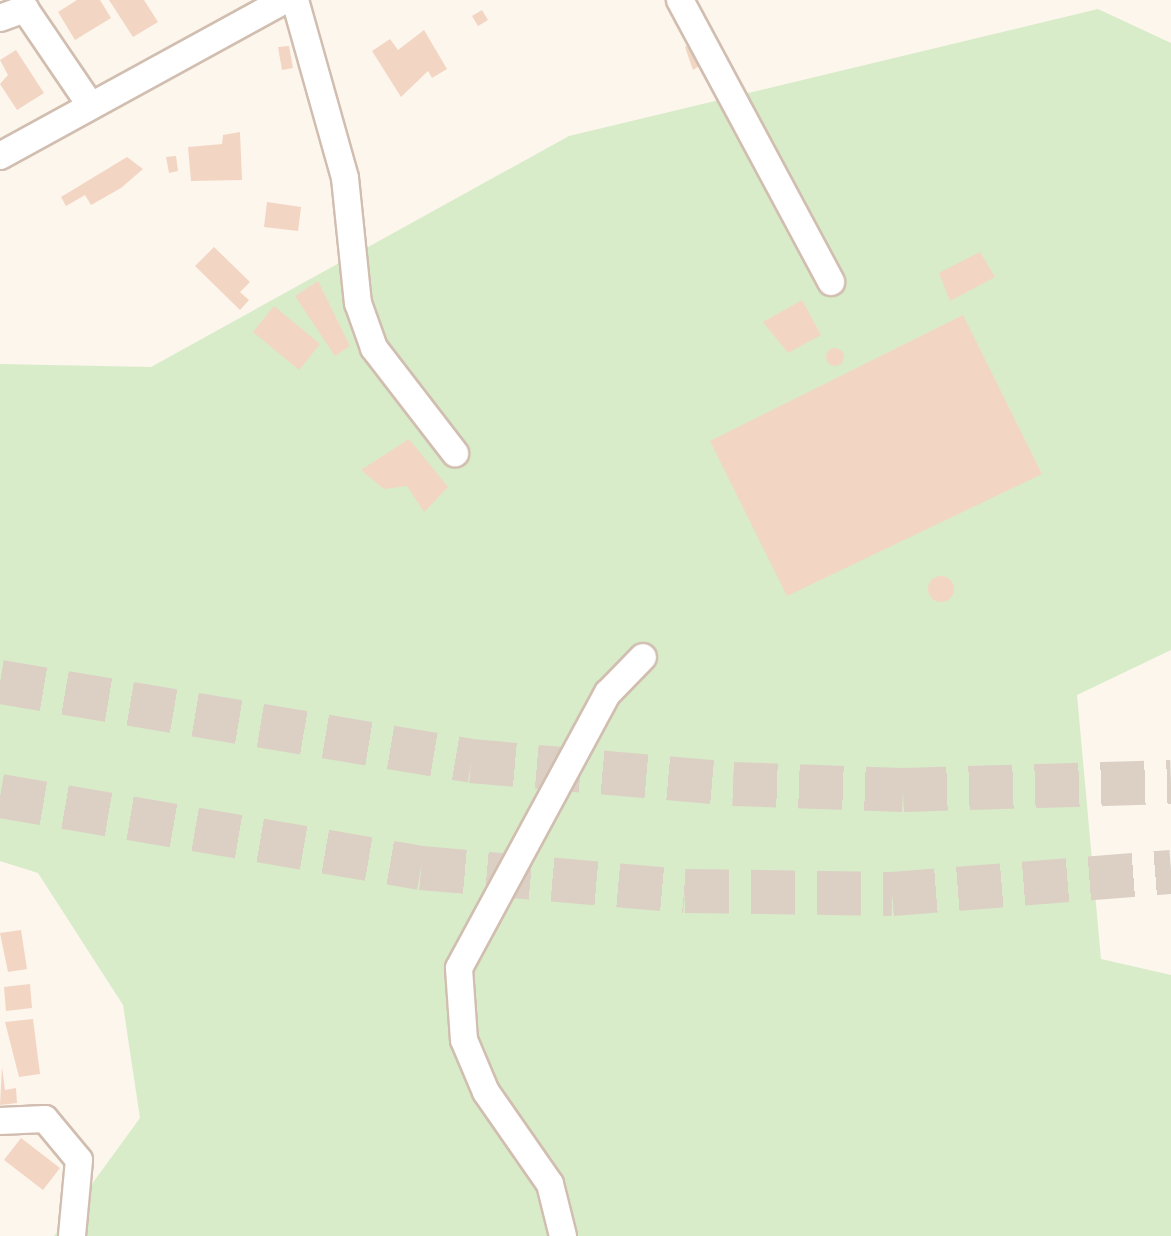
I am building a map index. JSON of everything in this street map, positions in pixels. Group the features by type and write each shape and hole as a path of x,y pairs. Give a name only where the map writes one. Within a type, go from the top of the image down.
{"street":[{"path":"0,156 89,103 285,0"},
{"path":"295,0 345,178 358,303 374,348 455,453"},
{"path":"680,0 831,282"},
{"path":"0,18 25,9 89,103"},
{"path":"563,1236 550,1184 486,1092 464,1040 459,968 608,693 643,657"},
{"path":"0,1121 45,1119 79,1160 72,1236"}],"green space":[{"path":"1098,9 1171,43 1171,650 1077,695 1101,959 1171,975 1171,1236 54,1236 140,1118 123,1005 38,873 0,861 0,364 151,367 569,136"}],"building":[{"path":"77,0 100,0 111,18 75,40 58,12"},
{"path":"109,0 144,0 158,22 133,37"},
{"path":"482,10 488,20 478,26 472,16"},
{"path":"424,30 447,69 432,78 428,71 401,97 372,51 390,39 398,50"},
{"path":"694,42 707,61 693,70 685,47"},
{"path":"289,46 293,68 282,70 278,47"},
{"path":"16,50 44,93 17,110 0,84 8,75 0,60"},
{"path":"240,132 242,180 191,181 188,147 222,144 223,135"},
{"path":"176,156 178,171 169,173 166,157"},
{"path":"127,157 143,169 121,188 91,205 85,195 66,206 61,197"},
{"path":"267,202 301,207 298,231 264,227"},
{"path":"214,247 250,282 240,292 249,300 240,310 195,266"},
{"path":"980,252 995,277 950,301 939,273"},
{"path":"318,281 350,346 335,356 295,296"},
{"path":"802,300 821,335 788,353 763,322"},
{"path":"274,306 320,344 299,370 253,332"},
{"path":"963,315 1042,474 787,596 710,441"},
{"path":"835,348 844,357 835,366 826,357"},
{"path":"409,439 448,487 424,512 407,486 384,489 361,470"},
{"path":"941,576 950,580 954,589 950,598 941,602 932,598 928,589 932,580"},
{"path":"21,930 27,969 8,972 0,933"},
{"path":"30,984 32,1008 6,1011 4,987"},
{"path":"33,1019 40,1074 19,1077 5,1022"},
{"path":"2,1067 5,1090 16,1088 17,1103 0,1105"},
{"path":"21,1138 60,1168 43,1190 4,1160"}],"tunnel":[{"path":"0,682 471,761 733,784 903,790 1171,782"},
{"path":"0,796 421,868 685,891 892,894 1171,872"}]}
